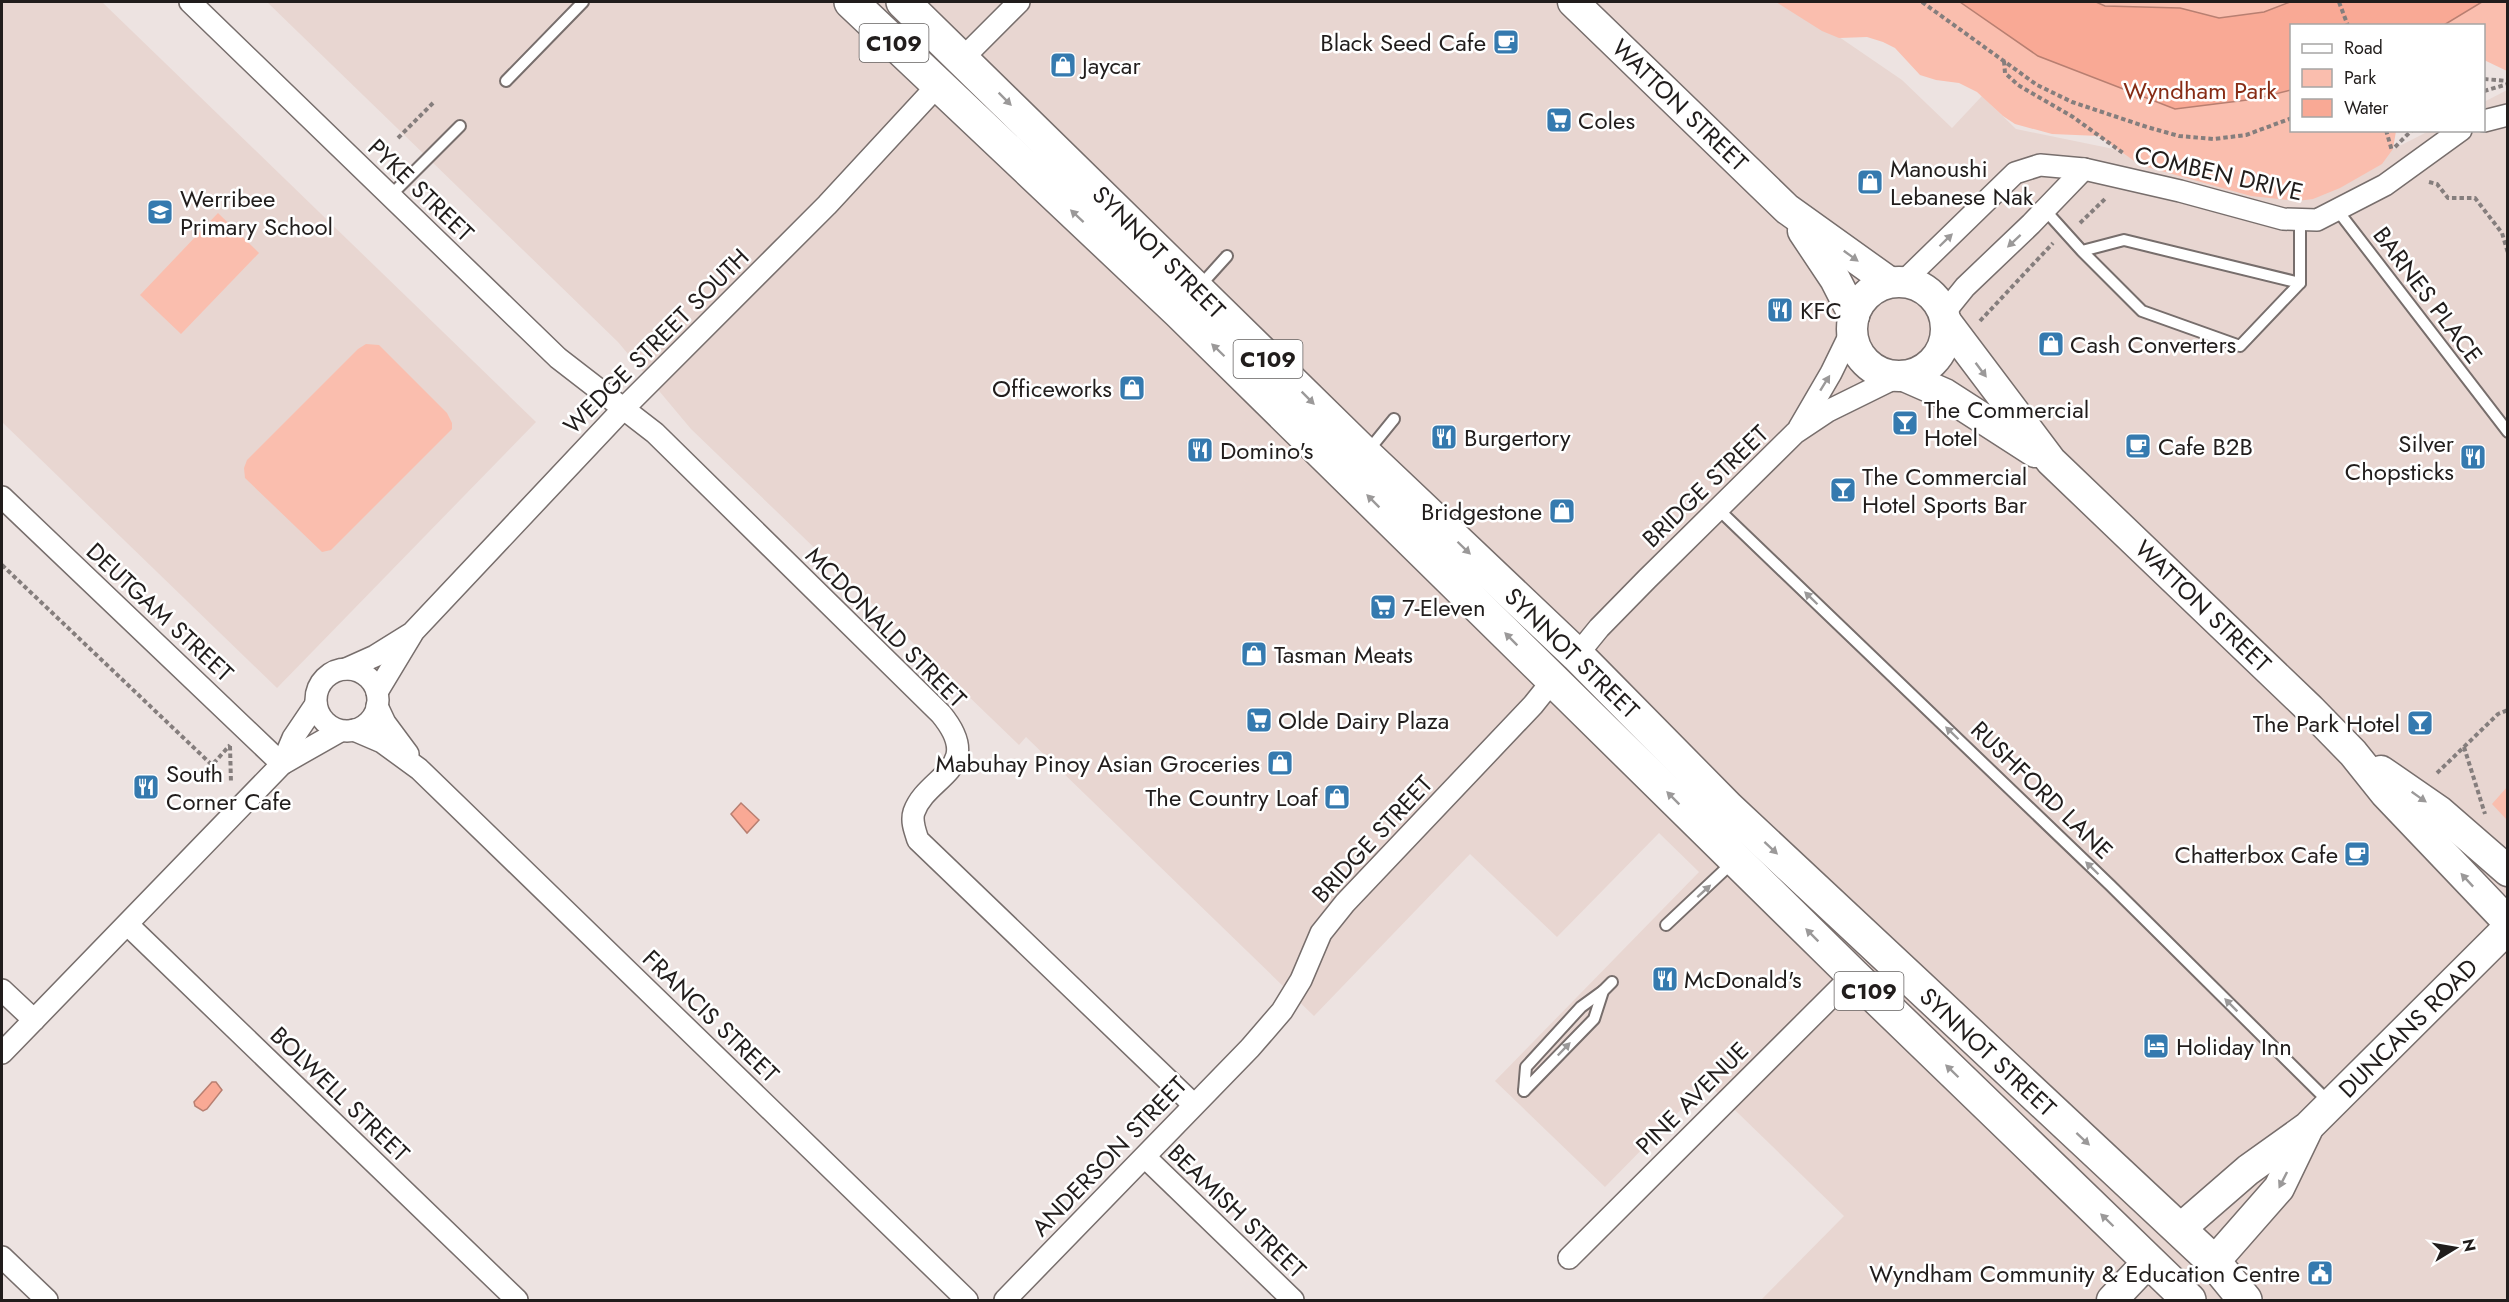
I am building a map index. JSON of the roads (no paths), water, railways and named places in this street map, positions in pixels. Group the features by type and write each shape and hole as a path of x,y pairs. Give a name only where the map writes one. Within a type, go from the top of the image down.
{"highway":[{"name":"SYNNOT STREET","path":"851,2 938,85 1188,301"},
{"name":"SYNNOT STREET","path":"903,2 963,58 1188,301 1355,464 1553,680 1853,975 2150,1261 2183,1298"},
{"path":"938,85 963,58"},
{"name":"SYNNOT STREET","path":"1355,464 1577,655 1728,808 2180,1229 2214,1262 2245,1300"},
{"path":"1553,680 1577,655"},
{"path":"1853,975 1862,958 1867,939"},
{"path":"1983,1100 2009,1071"},
{"name":"DUNCANS ROAD","path":"2150,1261 2180,1229"},
{"name":"DUNCANS ROAD","path":"2183,1298 2214,1262"}],"street":[{"name":"PYKE STREET","path":"190,2 558,358 623,408"},
{"path":"963,58 1019,2"},
{"name":"WATTON STREET","path":"1573,2 1787,209 1897,282"},
{"name":"WEDGE STREET SOUTH","path":"345,669 375,656 412,633 623,408 827,205 938,85"},
{"path":"2485,121 2508,115"},
{"name":"COMBEN DRIVE","path":"1897,282 2015,173 2040,165 2084,169 2180,191 2283,219 2318,220 2338,211 2404,172 2458,132"},
{"path":"1946,318 1965,287 2084,169"},
{"name":"WATTON STREET","path":"1787,209 1819,254 1853,323"},
{"path":"1897,282 1917,285 1929,292 1938,301 1946,318 1946,338 1941,352 1932,364 1919,372 1901,376 1883,374 1861,357 1854,344 1853,323 1859,304 1867,294 1897,282"},
{"name":"WATTON STREET","path":"1946,318 2051,461 2300,699 2353,753 2385,793 2508,922"},
{"name":"BRIDGE STREET","path":"1795,433 1831,373 1853,323"},
{"name":"WATTON STREET","path":"1901,376 1945,394 2051,461"},
{"name":"BRIDGE STREET","path":"1577,655 1615,612 1795,433 1828,411 1901,376"},
{"name":"MCDONALD STREET","path":"623,408 655,433 941,714 949,724 956,745 956,758 951,769 919,802 913,814 918,840 1193,1104"},
{"name":"DEUTGAM STREET","path":"2,497 282,764"},
{"name":"WEDGE STREET SOUTH","path":"377,699 412,633"},
{"path":"2,1053 282,764 347,731 366,724 377,699 365,675 345,669 337,670 323,680 316,696 316,704 325,722 347,731"},
{"name":"BRIDGE STREET","path":"1250,1048 1282,1011 1300,980 1321,933 1345,903 1533,705 1553,680"},
{"name":"FRANCIS STREET","path":"377,699 385,723 419,769"},
{"path":"282,764 293,738 316,704"},
{"name":"FRANCIS STREET","path":"347,731 382,742 419,769 967,1300"},
{"name":"WATTON STREET","path":"2353,753 2439,811 2508,870"},
{"name":"BOLWELL STREET","path":"128,925 517,1300"},
{"name":"DUNCANS ROAD","path":"2180,1229 2248,1170 2308,1127 2332,1105 2508,928"},
{"name":"PINE AVENUE","path":"1569,1258 1853,975"},
{"path":"2,990 34,1020"},
{"name":"ANDERSON STREET","path":"1005,1300 1145,1158 1193,1104 1250,1048"},
{"name":"DUNCANS ROAD","path":"2214,1262 2279,1188 2308,1127"},
{"name":"BEAMISH STREET","path":"1145,1158 1293,1300"},
{"path":"2,1257 47,1300"},
{"name":"DUNCANS ROAD","path":"2112,1300 2150,1261"}],"lane":[{"path":"506,81 583,2"},
{"path":"390,196 460,126"},
{"path":"2045,210 2142,311 2240,346 2300,283 2300,220"},
{"name":"BARNES PLACE","path":"2338,211 2508,432"},
{"path":"2082,251 2124,240 2300,283"},
{"path":"1188,301 1227,256"},
{"path":"1355,464 1394,419"},
{"name":"RUSHFORD LANE","path":"1718,510 2110,885 2332,1105"},
{"path":"1666,925 1736,860"},
{"path":"1603,991 1594,1019 1524,1091 1526,1067 1581,1006 1612,982"}],"water":[{"path":"1960,2 2096,2 2105,6 2180,8 2219,18 2264,12 2290,2 2482,2 2446,24 2290,24 2290,90 2255,99 2175,109 2038,56"},
{"path":"741,803 759,820 747,833 731,814"},
{"path":"212,1082 216,1082 222,1090 203,1111 195,1106 194,1102"}],"place":[{"name":"Black Seed Cafe","path":"1506,42"},
{"name":"Jaycar","path":"1063,65"},
{"name":"Coles","path":"1559,120"},
{"name":"Manoushi Lebanese Nak","path":"1870,182"},
{"name":"Werribee Primary School","path":"160,212"},
{"name":"KFC","path":"1780,310"},
{"name":"Cash Converters","path":"2051,344"},
{"name":"Officeworks","path":"1132,388"},
{"name":"The Commercial Hotel","path":"1905,423"},
{"name":"Burgertory","path":"1444,437"},
{"name":"Cafe B2B","path":"2138,446"},
{"name":"Domino's","path":"1200,450"},
{"name":"Silver Chopsticks","path":"2473,457"},
{"name":"The Commercial Hotel Sports Bar","path":"1843,490"},
{"name":"Bridgestone","path":"1562,511"},
{"name":"7-Eleven","path":"1383,607"},
{"name":"Tasman Meats","path":"1254,654"},
{"name":"Olde Dairy Plaza","path":"1259,720"},
{"name":"The Park Hotel","path":"2420,723"},
{"name":"Mabuhay Pinoy Asian Groceries","path":"1280,763"},
{"name":"South Corner Cafe","path":"146,787"},
{"name":"The Country Loaf","path":"1337,797"},
{"name":"Chatterbox Cafe","path":"2357,854"},
{"name":"McDonald's","path":"1665,979"},
{"name":"Holiday Inn","path":"2156,1046"},
{"name":"Wyndham Community & Education Centre","path":"2320,1273"}],"park label":[{"name":"Wyndham Park","path":"2200,90"}]}
